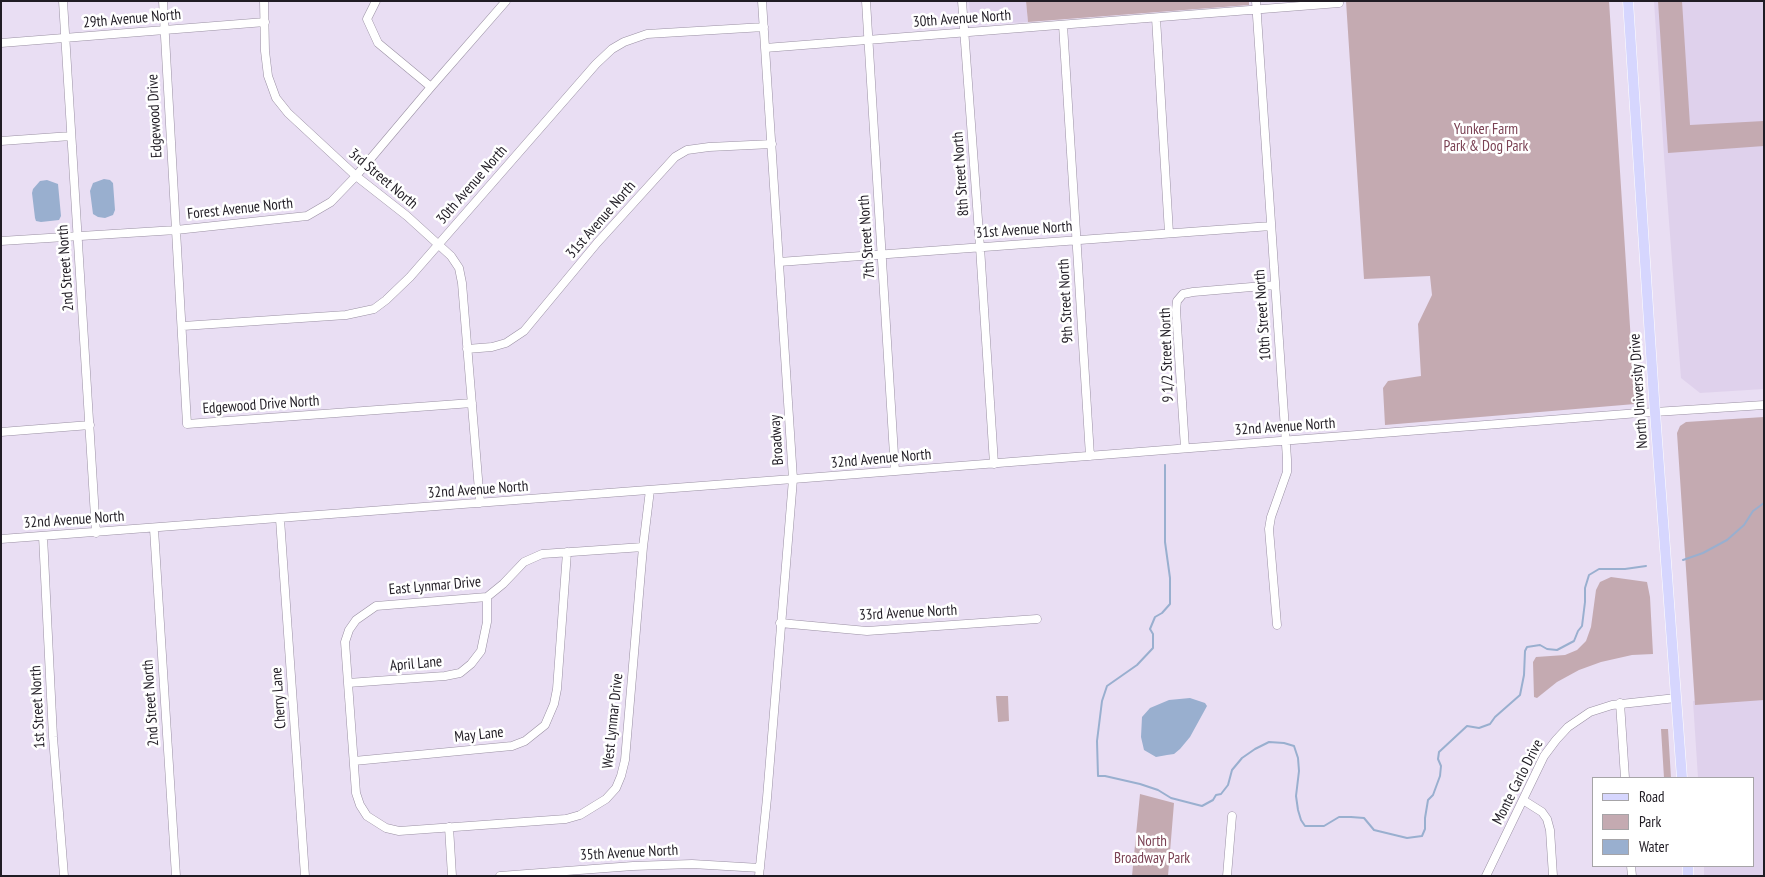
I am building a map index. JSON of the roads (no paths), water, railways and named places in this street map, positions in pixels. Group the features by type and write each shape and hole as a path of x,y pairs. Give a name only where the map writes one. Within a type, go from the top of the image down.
{"main road":[{"name":"North University Drive","path":"1628,1 1682,777"}],"street":[{"name":"2nd Street North","path":"63,1 96,532"},
{"name":"Edgewood Drive","path":"162,1 176,230"},
{"name":"3rd Street North","path":"264,1 265,51 268,76 276,98 288,113 356,176 406,216 451,256 459,268 462,283 480,503"},
{"path":"376,1 367,19 378,43 431,87"},
{"name":"Forest Avenue North","path":"1,241 176,230 307,216 331,202 356,176 506,1"},
{"name":"Broadway","path":"759,872 767,798 793,479 762,1"},
{"name":"7th Street North","path":"866,1 895,471"},
{"name":"8th Street North","path":"962,1 994,464"},
{"name":"30th Avenue North","path":"766,48 1156,18 1256,6 1339,3"},
{"name":"10th Street North","path":"1256,6 1287,472 1271,517 1269,529 1277,625"},
{"path":"1156,18 1169,233"},
{"name":"29th Avenue North","path":"1,43 265,22"},
{"name":"9th Street North","path":"1064,25 1090,456"},
{"name":"30th Avenue North","path":"183,326 368,311 386,300 410,277 596,64 612,49 624,42 647,34 764,27"},
{"path":"1,140 71,136"},
{"name":"31st Avenue North","path":"467,349 506,343 524,331 597,244 675,157 687,150 709,147 772,144"},
{"name":"31st Avenue North","path":"779,262 1271,226"},
{"name":"Edgewood Drive North","path":"176,230 183,326 187,424 472,403"},
{"name":"9 1/2 Street North","path":"1185,448 1176,310 1178,301 1184,294 1193,292 1275,285"},
{"name":"32nd Avenue North","path":"1,539 154,529 994,464 1655,411 1764,405"},
{"path":"1,432 90,425"},
{"name":"West Lynmar Drive","path":"449,827 566,819 594,809 606,800 616,788 625,760 643,547 650,490"},
{"name":"Cherry Lane","path":"280,518 304,876"},
{"name":"2nd Street North","path":"154,529 176,876"},
{"name":"1st Street North","path":"43,536 53,737 64,876"},
{"name":"East Lynmar Drive","path":"449,827 399,831 386,828 367,816 360,805 356,793 345,642 349,630 356,620 376,606 487,597 503,584 524,562 542,554 643,547"},
{"name":"May Lane","path":"354,761 512,746 525,741 545,725 558,689 567,552"},
{"name":"April Lane","path":"348,683 445,676 460,672 471,664 481,652 487,622 487,597"},
{"name":"33rd Avenue North","path":"780,623 867,631 1038,619"},
{"name":"Monte Carlo Drive","path":"1486,876 1544,756 1556,740 1579,718 1590,712 1620,703 1676,698"},
{"path":"1620,703 1625,777"},
{"path":"1523,800 1542,812 1547,819 1550,830 1553,876"},
{"path":"1227,876 1232,816"},
{"path":"449,827 452,876"},
{"name":"35th Avenue North","path":"500,876 633,866 692,864 759,872"}],"water":[{"path":"104,179 110,180 113,183 115,210 113,215 105,218 93,214 90,191 93,183"},
{"path":"47,180 58,184 61,216 59,220 36,221 33,189 40,181"},
{"path":"1190,698 1205,703 1207,706 1190,737 1180,749 1174,754 1156,757 1144,750 1141,737 1142,717 1150,708 1169,700"}],"waterway":[{"path":"1165,465 1165,542 1170,578 1170,604 1162,613 1155,617 1150,629 1153,634 1153,648 1137,665 1107,686 1102,701 1097,741 1098,776 1140,784 1158,790 1171,798 1202,806 1213,800 1216,795 1221,794 1228,785 1232,770 1242,758 1269,742 1284,743 1294,746 1298,758 1299,771 1296,796 1298,810 1305,826 1324,826 1339,817 1364,818 1374,830 1407,838 1422,836 1425,829 1428,800 1433,795 1440,776 1439,752 1467,726 1479,728 1490,724 1495,717 1520,695 1527,647 1540,645 1547,649 1557,650 1574,641 1582,626 1585,588 1589,575 1599,569 1625,569 1646,566"},
{"path":"1683,560 1703,553 1727,540 1744,525 1753,511 1764,503"}],"park label":[{"name":"Yunker Farm Park & Dog Park","path":"1486,138"},
{"name":"North Broadway Park","path":"1152,850"}]}
